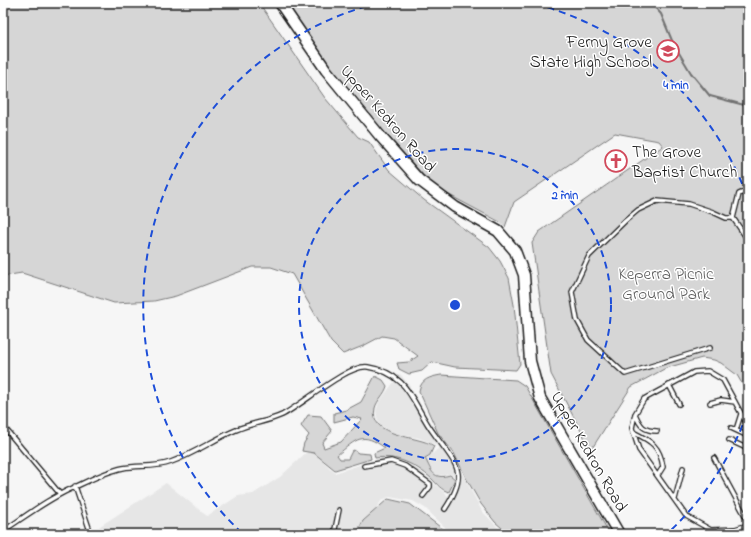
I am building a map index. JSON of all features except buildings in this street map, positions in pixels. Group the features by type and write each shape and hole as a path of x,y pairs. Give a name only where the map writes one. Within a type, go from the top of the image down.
{"main road":[{"name":"Upper Kedron Road","path":"280,3 326,70 380,136 419,180 455,207 498,231 515,251 524,275 530,361 540,398 619,534"}],"lane":[{"path":"748,190 738,194 733,218 748,240"},
{"path":"710,348 625,374 588,340 577,320 572,292 579,274 594,251 638,210 657,201 689,204 726,218 733,218"},
{"path":"3,531 75,486 122,468 170,462 236,429 281,415 345,374 359,368 366,367 393,376 403,384 428,425 454,462 459,472 458,484 455,494 445,509"},
{"path":"748,426 722,380 708,371 694,372 644,399 635,414 632,428 639,450 686,516 712,530 735,529 748,525"},
{"path":"669,385 679,404"},
{"path":"710,403 721,400 734,402"},
{"path":"635,414 640,426 649,431 657,431"},
{"path":"736,430 741,414"},
{"path":"3,426 60,494"},
{"path":"731,428 748,436"},
{"path":"633,432 651,441 662,455 663,467 658,475"},
{"path":"729,440 744,447 748,451"},
{"path":"714,458 748,521"},
{"path":"364,466 386,461 405,466 430,484 430,487 423,496"},
{"path":"675,499 683,468"},
{"path":"75,486 91,534"},
{"path":"334,534 339,510"},
{"path":"647,534 666,534"}],"shaded area":[{"path":"400,374 409,385 434,432 454,458 482,511 504,534 452,534 425,508 413,501 389,497 382,500 358,534 88,534 166,483 207,516 238,496 253,494 280,477 310,449 335,473 381,458 397,459 420,471 448,496 453,490 457,479 451,474 437,476 432,471 426,459 439,448 437,445 419,438 394,434 380,425 377,418 376,411 379,402"}],"green space":[{"path":"3,3 259,3 325,98 358,137 369,142 389,170 424,200 489,247 500,261 509,278 514,305 520,364 516,370 455,367 432,362 422,371 409,374 399,369 397,363 409,362 418,356 394,338 382,336 343,354 331,342 292,274 271,267 252,267 176,296 154,301 114,303 22,273 3,276"},
{"name":"Keperra Picnic Ground Park","path":"282,3 748,3 748,394 737,375 721,363 714,360 702,358 666,368 631,387 591,450 551,374 532,243 539,232 663,146 659,141 615,133 514,202 505,227 500,222 440,190 426,178 341,84"},
{"path":"441,375 516,380 525,386 607,529 608,534 509,534 495,522 481,504 454,453 438,433 419,391 424,381"},
{"path":"375,376 383,380 387,386 375,408 375,418 379,425 396,434 427,442 434,446 430,455 425,458 429,467 436,476 450,475 455,479 449,492 441,488 432,479 412,465 398,459 383,457 375,458 374,453 385,448 371,440 360,439 355,441 337,455 340,459 348,459 354,450 358,453 370,454 371,459 335,470 314,453 302,451 304,443 309,435 301,426 308,415 321,416 332,431 322,443 324,448 341,442 362,419 353,417 334,422 334,413 346,410 361,402"},
{"path":"388,499 410,504 444,530 437,534 356,534 363,521"}],"waterway":[{"path":"651,3 661,14 673,43 691,73 710,96 748,106"}],"place":[{"name":"Ferny Grove State High School","path":"668,51"},
{"name":"The Grove Baptist Church","path":"616,161"}]}
